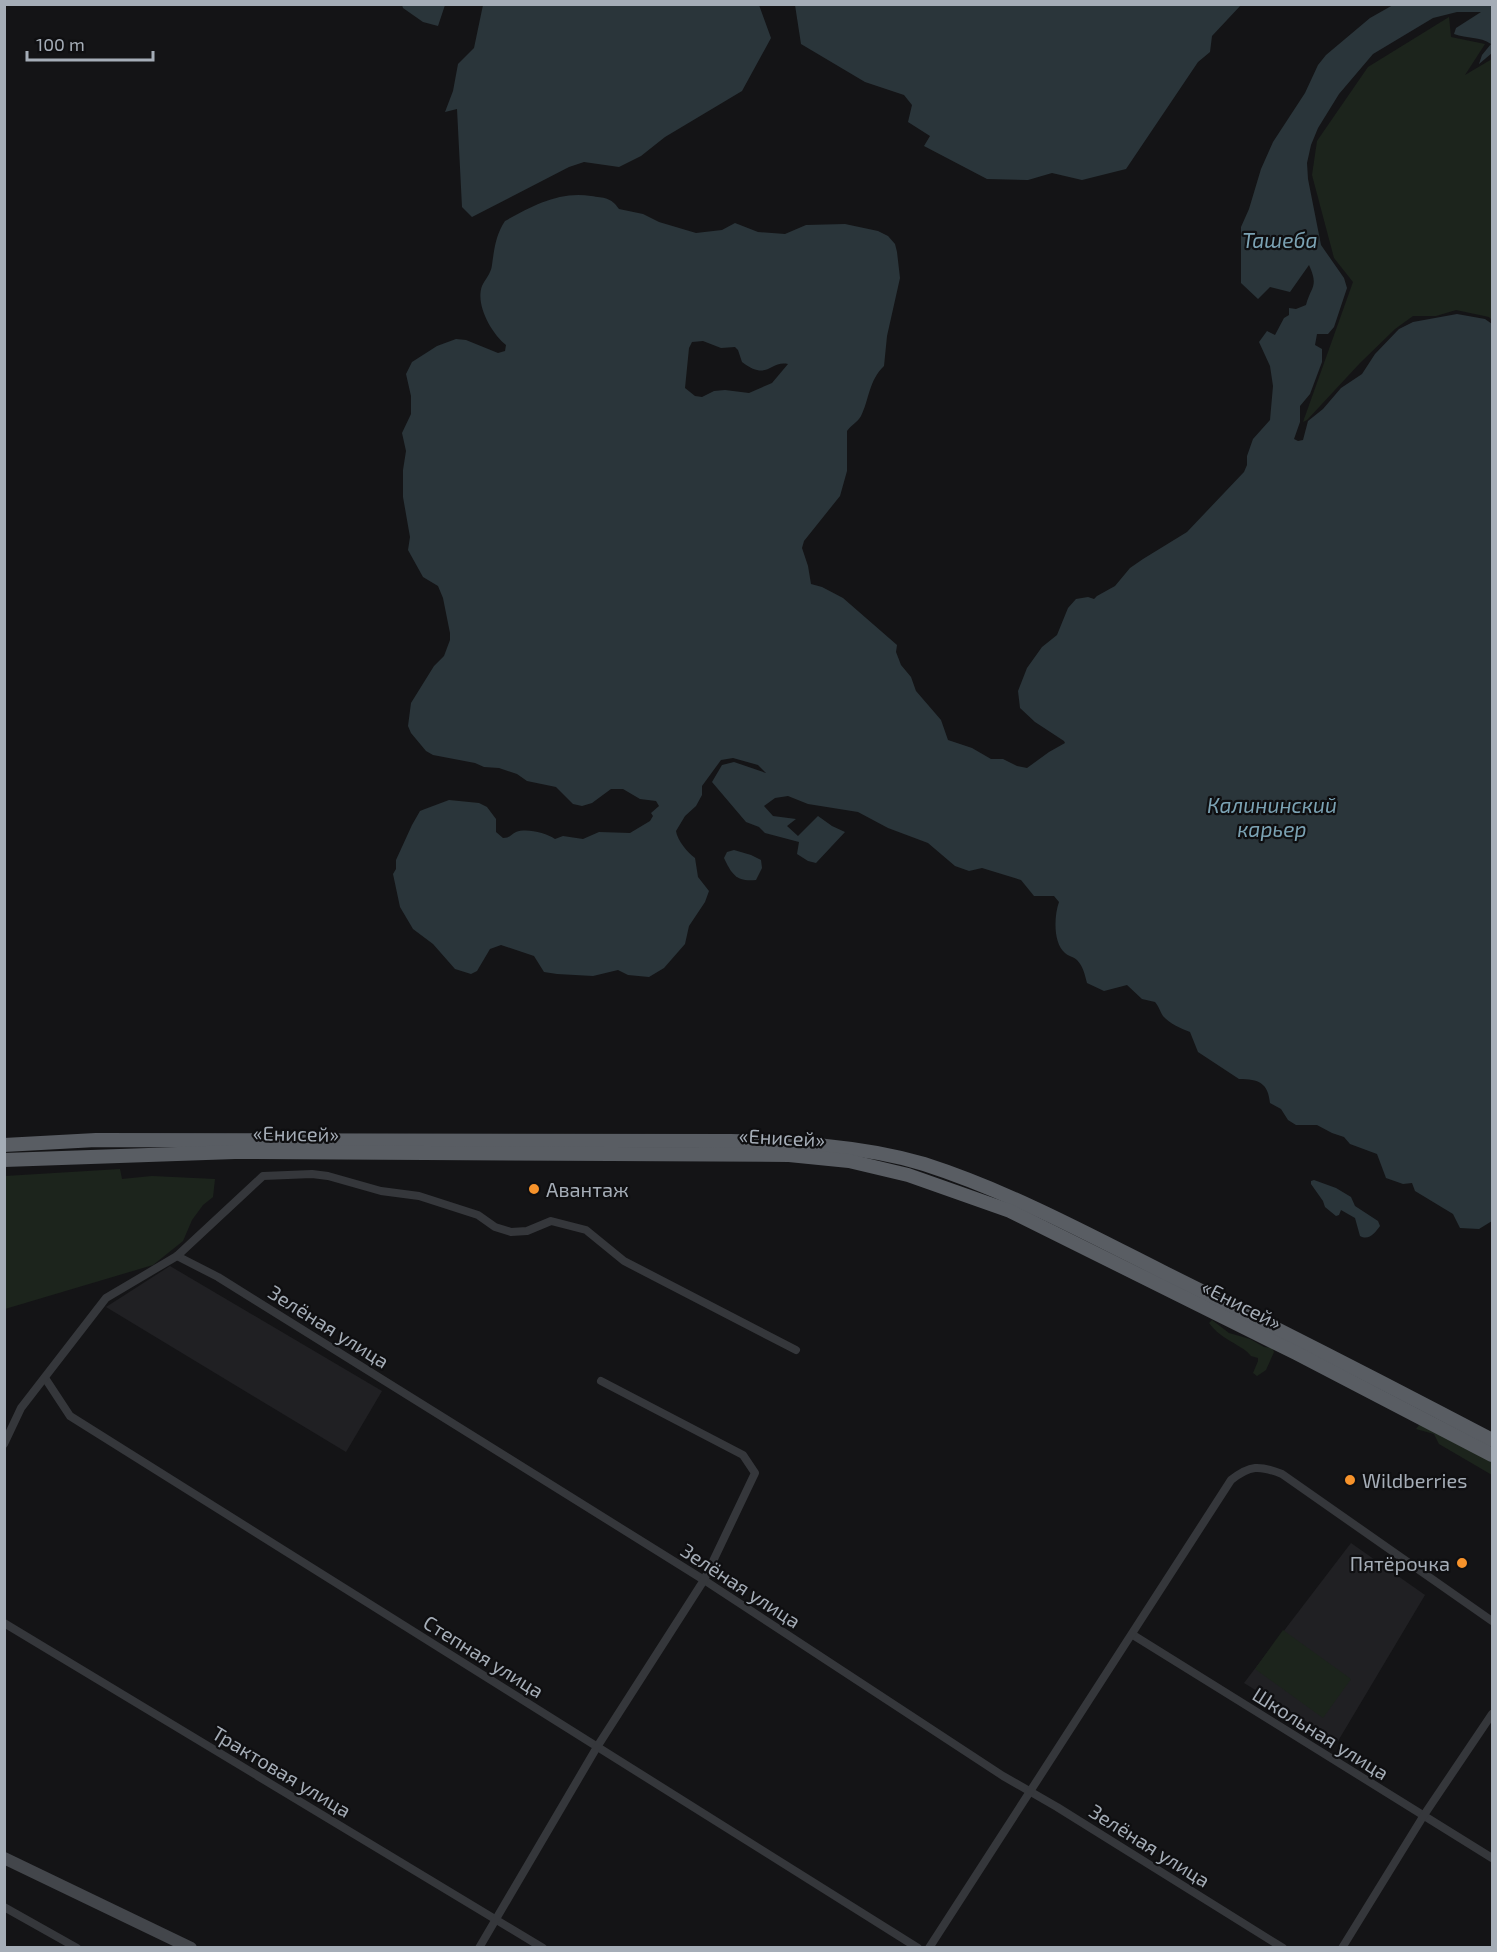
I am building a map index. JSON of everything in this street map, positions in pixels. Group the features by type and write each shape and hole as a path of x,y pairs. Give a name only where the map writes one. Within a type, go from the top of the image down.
{"highway":[{"name":"«Енисей»","path":"4,1145 96,1140 731,1141 832,1145 860,1149 923,1164 1048,1215 1372,1376 1492,1440"},
{"name":"«Енисей»","path":"4,1161 235,1152 789,1155 849,1161 908,1174 1010,1211 1296,1353 1492,1455"}],"main road":[{"path":"4,1858 191,1947"}],"street":[{"path":"4,1444 21,1408 106,1298 177,1256 263,1176 312,1174 328,1176 381,1191 418,1196 478,1215 495,1227 511,1232 527,1231 552,1221 586,1230 624,1261 796,1350"},
{"name":"Зелёная улица","path":"177,1256 218,1277 704,1580 1003,1776 1282,1947"},
{"name":"Степная улица","path":"45,1378 70,1416 918,1947"},
{"path":"479,1947 597,1747 704,1580 755,1473 743,1455 601,1381"},
{"path":"929,1947 1133,1635 1231,1480 1245,1469 1264,1467 1282,1474 1492,1621"},
{"name":"Трактовая улица","path":"4,1623 543,1947"},
{"name":"Школьная улица","path":"1133,1635 1492,1858"},
{"path":"1342,1947 1424,1815 1492,1714"},
{"path":"4,1907 77,1947"}],"shaded area":[{"path":"1449,17 1451,37 1485,44 1465,75 1492,59 1492,320 1489,317 1456,310 1436,316 1413,316 1395,329 1303,422 1353,282 1334,258 1312,175 1317,141 1368,67"},
{"path":"120,1169 122,1179 152,1176 215,1179 213,1197 203,1205 192,1220 183,1241 153,1265 5,1309 5,1176"},
{"path":"170,1266 382,1391 346,1452 106,1307"},
{"path":"1212,1320 1229,1333 1272,1348 1274,1352 1266,1370 1257,1376 1253,1373 1258,1358 1251,1356 1220,1334 1209,1323"},
{"path":"1420,1424 1492,1461 1492,1475 1439,1444 1434,1434 1416,1429"},
{"path":"1351,1543 1425,1595 1338,1741 1244,1683"},
{"path":"1283,1630 1351,1679 1323,1718 1255,1669"}],"water":[{"path":"795,4 1241,5 1212,36 1210,52 1198,62 1126,169 1082,180 1052,173 1028,180 987,179 924,146 930,136 908,122 912,105 904,95 865,82 801,44"},
{"path":"402,5 445,5 438,26 423,22"},
{"path":"483,5 759,5 771,38 742,91 665,137 641,156 619,167 584,162 569,167 472,217 462,207 457,109 445,112 453,91 458,64 474,48"},
{"name":"Калининский карьер","path":"1393,5 1492,5 1492,53 1479,64 1482,55 1491,44 1454,34 1456,28 1481,12 1457,12 1433,18 1373,54 1339,94 1318,128 1307,163 1308,179 1321,245 1344,278 1347,288 1334,327 1328,334 1317,334 1315,345 1322,349 1322,362 1310,394 1300,406 1300,422 1294,439 1303,440 1308,421 1323,409 1341,388 1362,374 1375,354 1399,329 1413,322 1457,314 1485,319 1492,324 1492,1221 1479,1229 1460,1228 1453,1214 1415,1191 1412,1183 1403,1184 1386,1178 1377,1154 1350,1144 1344,1137 1317,1125 1296,1125 1288,1120 1281,1109 1270,1103 1265,1087 1257,1081 1239,1079 1198,1052 1190,1032 1175,1026 1166,1019 1155,1002 1142,999 1127,985 1104,991 1087,983 1079,962 1065,953 1058,943 1056,914 1059,902 1054,896 1034,896 1021,880 982,868 969,871 955,866 928,843 888,828 858,812 808,804 788,796 775,798 764,806 773,816 796,819 787,826 798,836 818,816 845,832 816,863 808,861 797,854 799,842 765,833 759,827 746,822 712,782 722,765 734,762 766,773 758,765 733,758 721,760 702,786 702,795 696,806 685,816 676,831 683,846 695,858 698,877 709,891 705,902 689,926 685,944 664,968 649,977 628,975 618,970 593,976 544,972 534,956 501,945 490,949 477,971 471,974 455,969 433,944 413,929 400,907 393,874 396,869 396,860 420,811 449,800 479,803 487,807 496,819 496,832 503,838 516,832 531,831 555,839 563,836 583,839 599,832 630,833 650,821 653,816 651,813 659,806 656,801 640,799 623,789 611,789 592,803 582,806 573,804 556,787 527,781 517,774 499,768 484,767 475,763 433,755 426,751 408,726 411,703 434,666 444,656 450,633 443,598 438,586 423,577 408,550 410,537 403,497 406,451 402,433 411,414 411,396 406,374 412,362 437,346 456,339 466,340 498,353 505,351 506,345 495,334 486,318 480,294 492,265 497,237 505,221 546,201 579,195 607,199 619,209 643,214 659,222 696,233 722,230 735,223 758,232 785,234 806,225 845,224 878,231 888,236 895,244 900,278 887,336 884,366 875,377 861,416 847,431 847,471 840,496 804,541 802,548 811,584 843,598 897,645 896,652 901,665 911,677 916,691 941,720 948,740 972,748 991,759 1003,759 1027,768 1065,743 1035,722 1020,708 1018,691 1027,668 1042,647 1057,635 1068,608 1076,599 1088,597 1094,599 1115,586 1130,568 1187,532 1244,472 1253,439 1270,420 1273,386 1270,366 1259,342 1267,331 1275,335 1284,318 1289,315 1289,308 1296,309 1306,305 1314,282 1309,265 1290,292 1270,287 1258,299 1241,283 1241,227 1273,142 1305,93 1318,65 1326,55 1370,18","holes":["703,341 721,348 735,347 742,362 758,370 788,364 772,383 749,393 725,390 714,391 702,397 695,396 685,388 689,348 692,342"]},
{"path":"734,850 761,860 762,868 756,880 744,880 730,869 724,858 727,852"},
{"path":"1314,1180 1336,1188 1351,1197 1355,1206 1378,1221 1380,1226 1374,1234 1366,1238 1360,1236 1355,1218 1341,1210 1336,1216 1325,1207 1311,1184"}],"place":[{"name":"Авантаж","path":"534,1189"},
{"name":"Wildberries","path":"1350,1480"},
{"name":"Пятёрочка","path":"1462,1563"}],"water label":[{"name":"Ташеба","path":"1280,239"}]}
